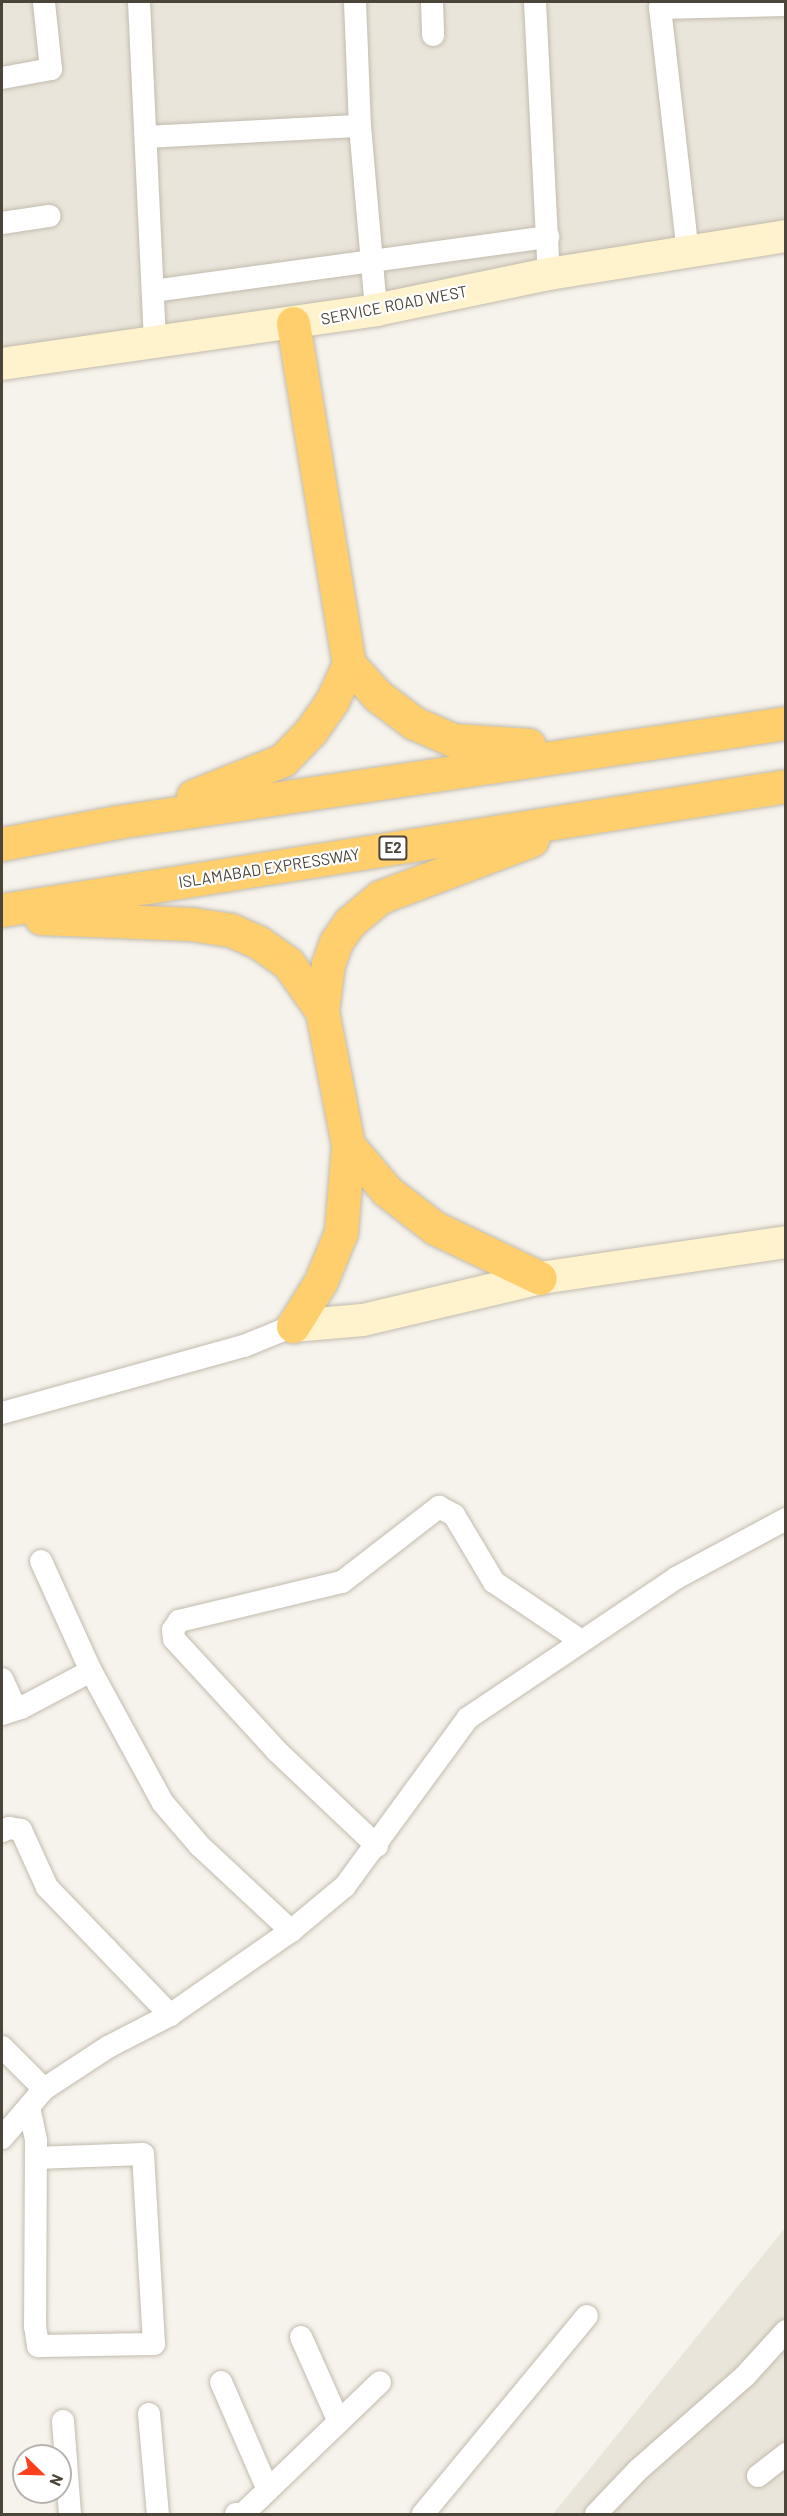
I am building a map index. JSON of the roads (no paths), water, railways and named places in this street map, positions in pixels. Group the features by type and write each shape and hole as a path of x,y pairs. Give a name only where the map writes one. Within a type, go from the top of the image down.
{"highway":[{"path":"293,323 349,664 378,696 414,723 453,740 603,748"},
{"path":"117,822 284,760 317,724 349,664"},
{"path":"2,844 117,822 603,748 786,723"},
{"name":"ISLAMABAD EXPRESSWAY","path":"2,910 786,786"},
{"path":"292,1326 321,1281 341,1232 348,1145 322,1011 328,964 336,942 350,922 380,897 593,817"},
{"path":"2,915 192,924 231,930 258,942 288,963 322,1011"},
{"path":"348,1145 387,1191 435,1228 540,1278"}],"street":[{"path":"2,78 51,69 44,2"},
{"path":"139,2 155,341"},
{"path":"356,2 360,126 376,310"},
{"path":"432,2 433,35"},
{"path":"535,2 549,274"},
{"path":"688,253 660,5 786,5"},
{"path":"147,137 360,126"},
{"path":"2,223 49,216"},
{"name":"SERVICE ROAD WEST","path":"2,364 376,310 549,274 786,236"},
{"path":"153,291 548,237"},
{"path":"2,1413 244,1346 292,1326 363,1320 540,1278 786,1242"},
{"path":"377,1846 277,1750 174,1640 173,1630 179,1621 342,1582 439,1507 454,1515 494,1582 580,1640"},
{"path":"2,2138 44,2089 108,2047 170,2016 291,1931 345,1886 377,1846 468,1718 580,1640 676,1578 786,1519"},
{"path":"41,1561 91,1671 163,1803 200,1846 291,1931"},
{"path":"2,1679 8,1711 21,1708 91,1671"},
{"path":"4,1825 21,1830 47,1887 170,2016"},
{"path":"2,2047 44,2089"},
{"path":"29,2107 36,2158 35,2326 38,2346 154,2344 142,2154 36,2158"},
{"path":"423,2514 587,2316"},
{"path":"596,2514 638,2470 745,2376 786,2331"},
{"path":"301,2337 339,2422"},
{"path":"221,2382 268,2490"},
{"path":"236,2514 243,2514 380,2382"},
{"path":"149,2414 158,2514"},
{"path":"63,2421 70,2514"},
{"path":"758,2476 786,2454"}]}
